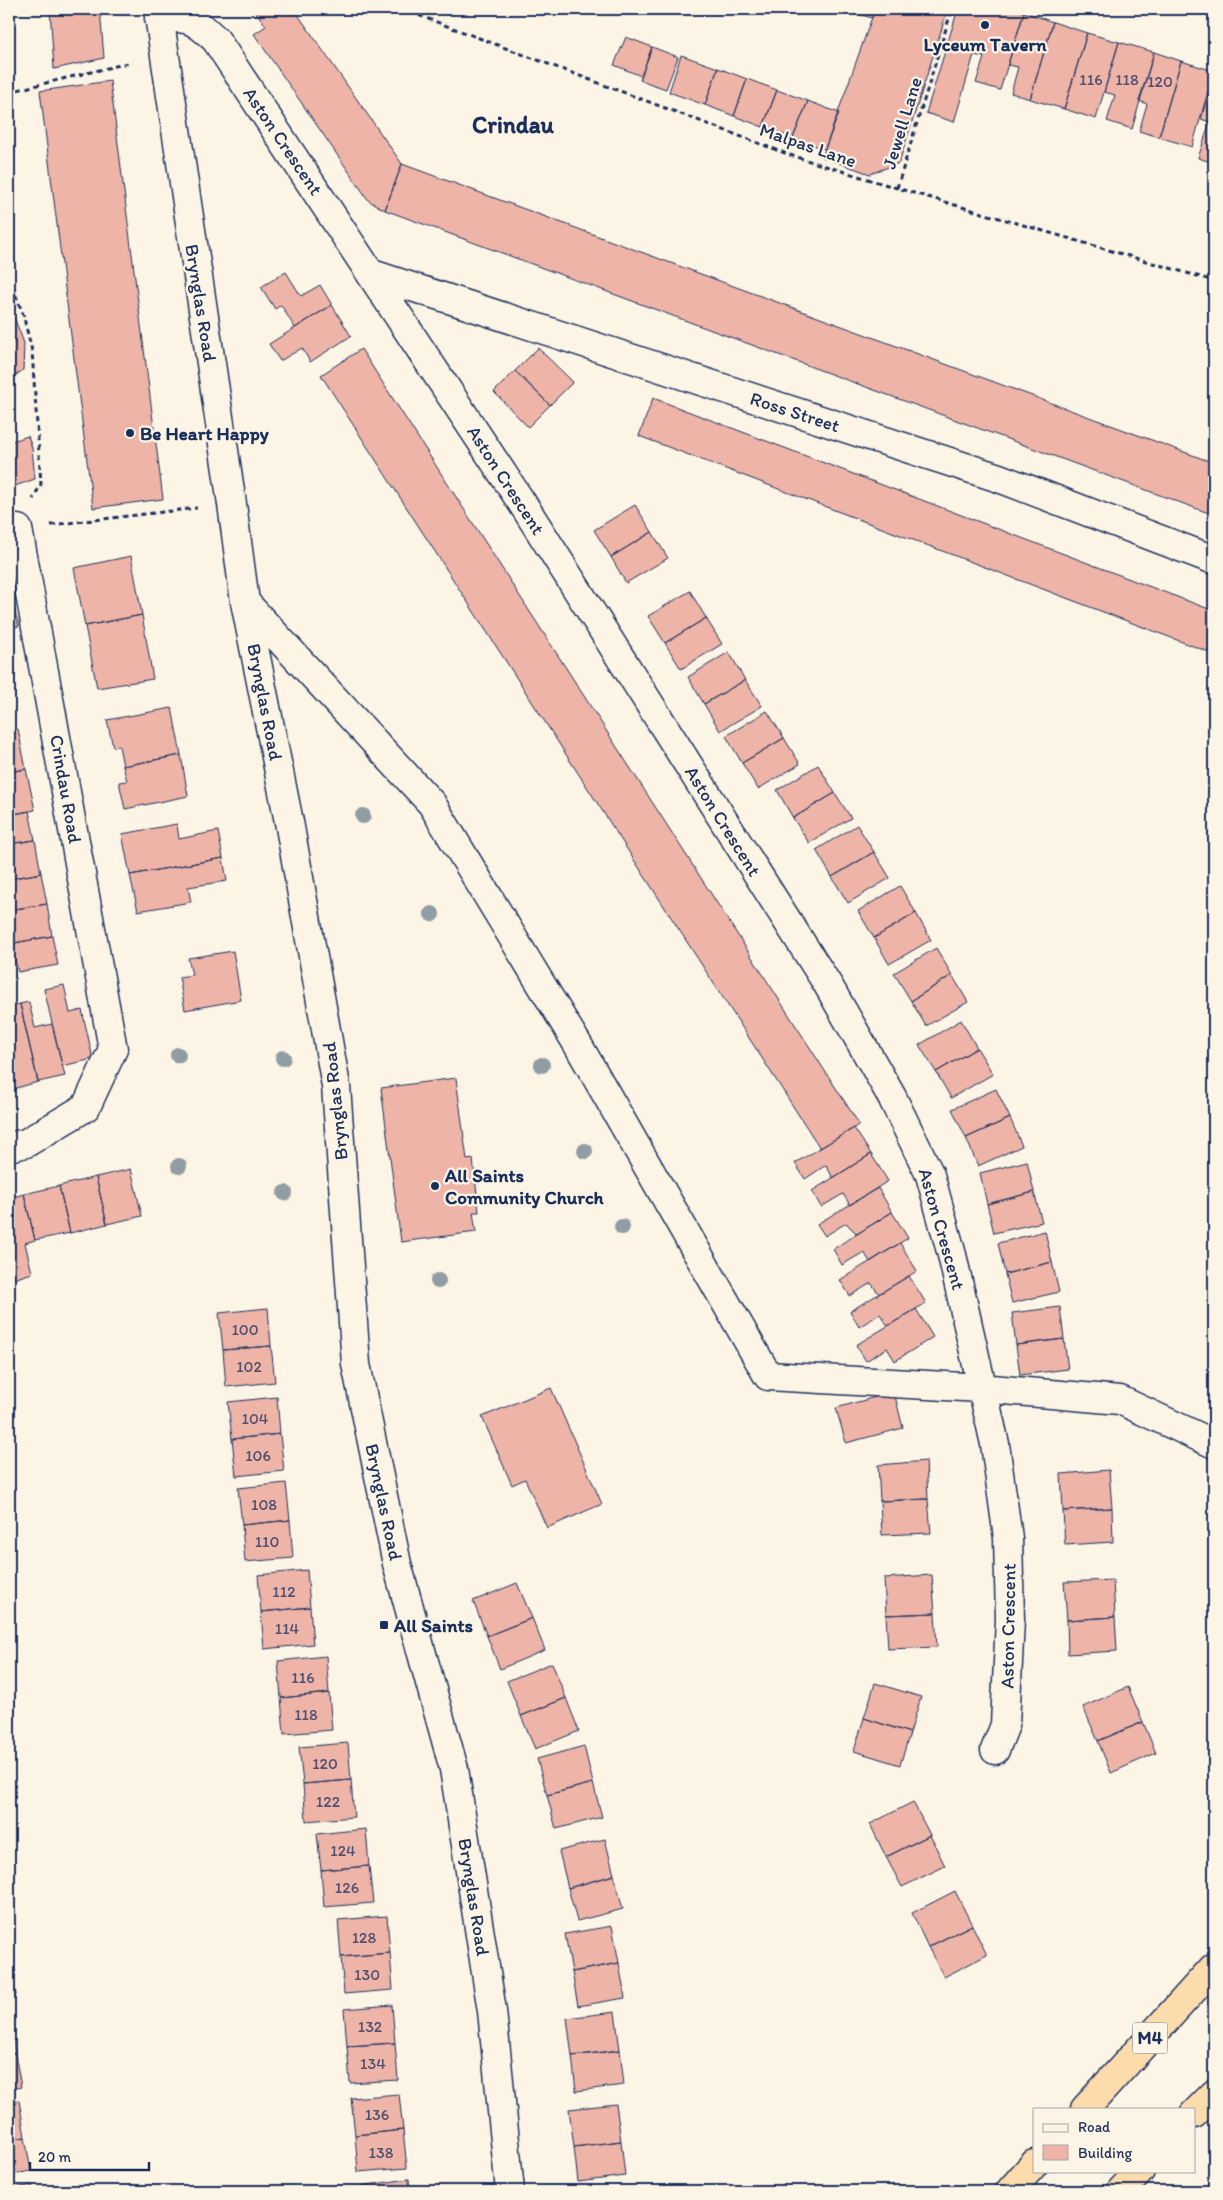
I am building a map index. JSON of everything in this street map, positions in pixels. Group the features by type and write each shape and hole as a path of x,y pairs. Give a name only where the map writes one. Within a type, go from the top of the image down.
{"highway":[{"name":"M4","path":"1086,2108 1214,1967"},
{"path":"1196,2112 1214,2094"},
{"path":"1010,2191 1033,2165"},
{"path":"1121,2191 1139,2172"}],"street":[{"name":"Brynglas Road","path":"159,13 245,602 288,817 336,1086 356,1364 397,1564 454,1769 492,2010 510,2191"},
{"name":"Aston Crescent","path":"159,13 197,22 216,40 372,274 526,509 828,986 892,1097 930,1175 952,1255 995,1444 1008,1538 1010,1619 1005,1725 995,1750"},
{"name":"Ross Street","path":"372,274 999,478 1214,560"},
{"name":"Crindau Road","path":"9,1147 26,1143 86,1107 113,1049 14,531"},
{"path":"245,602 432,804 578,1045 768,1376 981,1388 1120,1400 1214,1444"}],"path":[{"name":"Malpas Lane","path":"402,9 790,155 1214,281"},
{"name":"Jewell Lane","path":"897,188 952,9"},
{"path":"9,92 164,54"},
{"path":"9,278 23,314 32,351 41,484 14,531"},
{"path":"14,531 232,504"}],"building":[{"path":"50,9 100,9 104,58 54,69"},
{"path":"254,9 294,9 402,164 385,210 369,201 254,34 266,26"},
{"path":"841,9 875,9 872,18"},
{"path":"875,9 948,9 899,163 870,174 822,157"},
{"path":"958,9 1013,9 1024,12 1000,90 976,83 984,57 974,55 954,122 926,113"},
{"path":"1024,12 1053,22 1030,99 1011,93 1018,67 1008,65"},
{"path":"1053,22 1087,33 1064,109 1030,99"},
{"path":"1087,33 1119,42 1096,119 1064,109"},
{"path":"626,37 652,47 641,76 614,65"},
{"path":"1119,42 1154,52 1132,129 1107,121 1115,95 1104,92"},
{"path":"652,47 678,57 666,89 640,80"},
{"path":"1154,52 1181,61 1159,137 1139,131 1147,104 1139,101"},
{"path":"681,55 718,68 705,105 669,92"},
{"path":"1181,61 1214,71 1192,147 1159,137"},
{"path":"718,68 747,79 734,116 705,105"},
{"path":"1214,75 1214,163 1198,158 1210,122 1201,119"},
{"path":"747,79 777,90 763,127 734,116"},
{"path":"110,81 163,499 93,508 40,91"},
{"path":"777,90 808,101 793,138 763,127"},
{"path":"808,101 839,113 825,149 793,138"},
{"path":"402,164 1214,463 1214,515 385,210"},
{"path":"286,272 301,296 320,285 332,305 295,328 281,305 275,309 261,287"},
{"path":"9,304 24,343 23,370 9,380"},
{"path":"332,305 351,336 310,362 302,348 280,361 269,344"},
{"path":"538,348 573,382 550,405 515,371"},
{"path":"361,349 859,1124 854,1128 820,1148 321,375"},
{"path":"515,371 550,405 528,427 494,392"},
{"path":"653,398 1214,611 1214,654 639,436"},
{"path":"28,436 32,448 35,479 9,488 9,442"},
{"path":"635,505 652,532 611,557 594,530"},
{"path":"652,532 668,558 626,583 611,557"},
{"path":"131,556 142,615 85,626 74,568"},
{"path":"690,591 706,618 665,643 648,616"},
{"path":"9,593 19,626 9,629"},
{"path":"142,615 153,679 97,688 85,626"},
{"path":"706,618 722,644 681,669 665,643"},
{"path":"729,652 745,680 704,704 688,677"},
{"path":"745,680 762,706 720,731 704,704"},
{"path":"172,708 181,755 123,766 119,746 113,747 107,720"},
{"path":"767,711 784,738 742,763 726,736"},
{"path":"18,729 26,769 9,772 9,730"},
{"path":"784,738 800,764 758,789 742,763"},
{"path":"181,755 188,796 125,809 119,782 127,781 123,766"},
{"path":"818,765 835,793 793,818 777,790"},
{"path":"26,769 35,810 9,815 9,772"},
{"path":"835,793 851,818 809,843 793,818"},
{"path":"29,811 35,840 9,844 9,815"},
{"path":"177,824 179,839 218,831 223,858 130,875 122,834"},
{"path":"857,825 874,852 832,877 816,850"},
{"path":"35,840 41,873 9,879 9,844"},
{"path":"874,852 890,878 848,903 832,877"},
{"path":"223,858 227,881 188,887 191,902 138,911 130,875"},
{"path":"41,873 47,904 9,910 9,879"},
{"path":"900,886 916,913 874,938 858,911"},
{"path":"47,904 52,936 9,944 9,910"},
{"path":"916,913 931,940 889,964 874,938"},
{"path":"52,936 58,965 18,972 15,960 9,961 9,944"},
{"path":"936,948 952,975 911,1001 894,973"},
{"path":"233,951 241,1000 185,1010 179,977 192,975 188,958"},
{"path":"952,975 968,1002 926,1026 911,1001"},
{"path":"64,985 70,1013 82,1010 93,1059 62,1066 44,989"},
{"path":"29,1002 35,1028 52,1024 65,1076 38,1082 20,1004"},
{"path":"20,1004 38,1082 9,1090 9,1006"},
{"path":"961,1020 977,1048 936,1072 919,1045"},
{"path":"977,1048 993,1074 951,1098 936,1072"},
{"name":"All Saints Community Church","path":"456,1078 467,1160 473,1159 479,1212 473,1212 476,1232 401,1242 381,1088"},
{"path":"996,1089 1010,1118 966,1138 952,1109"},
{"path":"1010,1118 1022,1146 978,1166 966,1138"},
{"path":"854,1128 871,1154 833,1178 826,1165 805,1179 795,1163"},
{"path":"871,1154 888,1181 850,1205 843,1194 821,1207 812,1191"},
{"path":"1027,1161 1034,1192 987,1204 980,1173"},
{"path":"131,1169 142,1216 107,1224 96,1177"},
{"path":"96,1177 107,1224 70,1233 59,1186"},
{"path":"59,1186 70,1233 35,1240 24,1194"},
{"path":"878,1188 892,1212 857,1234 846,1223 825,1236 817,1224"},
{"path":"1034,1192 1042,1222 994,1233 987,1204"},
{"path":"24,1194 35,1240 25,1243 32,1273 14,1279 9,1257 9,1198"},
{"path":"892,1212 908,1238 870,1262 864,1252 842,1265 833,1249"},
{"path":"1045,1231 1052,1262 1005,1274 998,1243"},
{"path":"900,1243 917,1271 879,1294 871,1283 850,1296 840,1280"},
{"path":"1052,1262 1059,1292 1012,1303 1005,1274"},
{"path":"909,1276 926,1303 888,1326 880,1314 859,1327 850,1311"},
{"path":"1060,1307 1064,1339 1016,1345 1012,1313"},
{"path":"268,1308 271,1346 223,1350 219,1313"},
{"path":"916,1309 933,1337 895,1361 887,1348 866,1361 856,1345"},
{"path":"1064,1339 1068,1369 1020,1375 1016,1345"},
{"path":"271,1346 275,1382 226,1387 223,1350"},
{"path":"551,1388 602,1504 547,1528 525,1479 512,1485 482,1417"},
{"path":"894,1392 903,1428 846,1443 836,1408"},
{"path":"277,1397 280,1434 232,1439 228,1402"},
{"path":"280,1434 284,1471 236,1476 232,1439"},
{"path":"926,1461 928,1499 880,1501 878,1465"},
{"path":"1109,1470 1112,1508 1063,1511 1061,1474"},
{"path":"286,1483 290,1520 242,1525 238,1488"},
{"path":"928,1499 931,1533 882,1535 880,1501"},
{"path":"1112,1508 1113,1542 1065,1545 1063,1511"},
{"path":"290,1520 293,1558 245,1562 242,1525"},
{"path":"307,1570 310,1607 261,1612 258,1575"},
{"path":"932,1575 935,1613 886,1615 884,1578"},
{"path":"1113,1580 1115,1617 1067,1620 1064,1582"},
{"path":"517,1583 532,1618 487,1636 473,1601"},
{"path":"310,1607 313,1644 264,1649 261,1612"},
{"path":"935,1613 937,1647 888,1649 886,1615"},
{"path":"1115,1617 1117,1651 1068,1654 1067,1620"},
{"path":"532,1618 545,1650 500,1669 487,1636"},
{"path":"326,1656 329,1693 281,1698 278,1661"},
{"path":"552,1663 566,1698 521,1716 507,1681"},
{"path":"875,1683 921,1697 910,1733 864,1718"},
{"path":"1128,1687 1143,1722 1098,1741 1083,1707"},
{"path":"329,1693 332,1730 284,1734 281,1698"},
{"path":"566,1698 579,1731 535,1749 521,1716"},
{"path":"864,1718 910,1733 900,1765 854,1751"},
{"path":"1143,1722 1156,1753 1111,1773 1098,1741"},
{"path":"348,1743 351,1780 303,1784 299,1747"},
{"path":"584,1746 593,1783 547,1795 537,1759"},
{"path":"351,1780 354,1817 306,1821 303,1784"},
{"path":"593,1783 602,1817 556,1829 547,1795"},
{"path":"913,1802 930,1835 886,1857 870,1824"},
{"path":"366,1829 369,1866 321,1870 317,1834"},
{"path":"930,1835 945,1866 902,1887 886,1857"},
{"path":"605,1839 614,1875 568,1888 559,1851"},
{"path":"369,1866 373,1903 324,1907 321,1870"},
{"path":"614,1875 623,1909 577,1921 568,1888"},
{"path":"955,1891 972,1925 928,1947 912,1913"},
{"path":"387,1916 390,1953 341,1957 338,1920"},
{"path":"972,1925 987,1955 944,1977 928,1947"},
{"path":"612,1926 619,1963 572,1972 565,1934"},
{"path":"390,1953 393,1990 344,1994 341,1957"},
{"path":"9,1961 16,1996 9,1997"},
{"path":"619,1963 625,1998 578,2006 572,1972"},
{"path":"392,2005 395,2043 347,2046 344,2009"},
{"path":"615,2012 620,2050 572,2056 567,2018"},
{"path":"9,2017 15,2053 9,2054"},
{"path":"395,2043 398,2080 350,2083 347,2046"},
{"path":"620,2050 624,2085 576,2091 572,2056"},
{"path":"15,2053 21,2087 9,2090 9,2054"},
{"path":"399,2094 403,2130 355,2135 351,2098"},
{"path":"19,2100 25,2137 9,2140 9,2101"},
{"path":"616,2104 621,2141 574,2147 569,2109"},
{"path":"403,2130 407,2168 358,2172 355,2135"},
{"path":"25,2137 31,2171 9,2175 9,2140"},
{"path":"621,2141 625,2176 578,2182 574,2147"},
{"path":"409,2179 410,2191 361,2191 360,2186"},
{"path":"32,2185 33,2191 9,2191 9,2189"}],"place":[{"name":"Lyceum Tavern","path":"985,25"},
{"name":"Be Heart Happy","path":"130,433"},
{"name":"All Saints Community Church","path":"435,1186"},
{"name":"All Saints","path":"384,1625"}],"district":[{"name":"Crindau","path":"513,124"}]}
